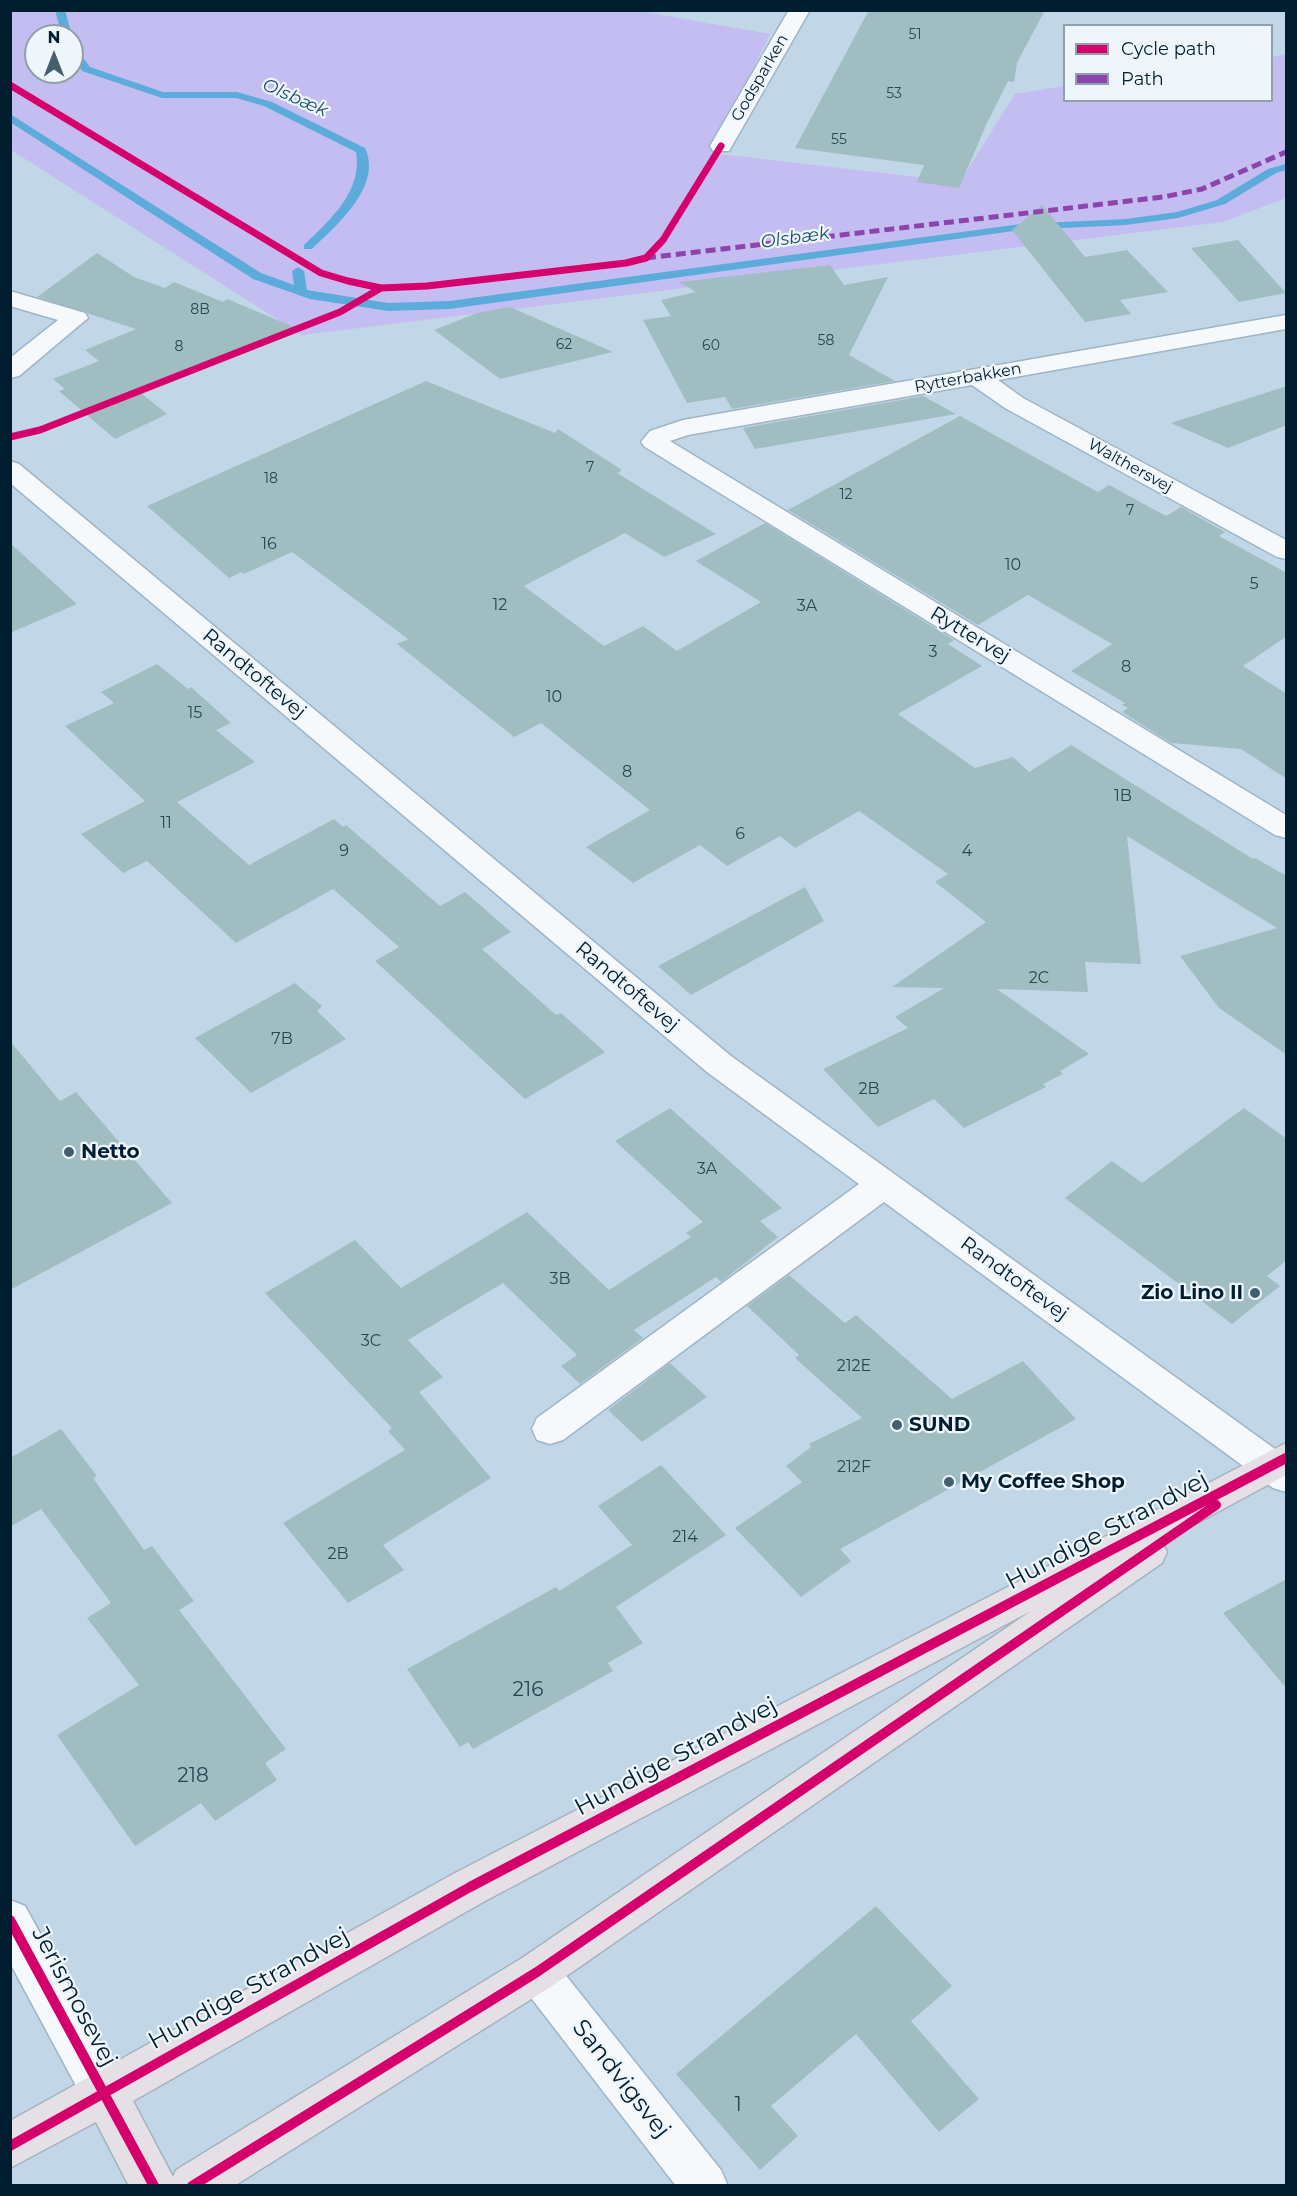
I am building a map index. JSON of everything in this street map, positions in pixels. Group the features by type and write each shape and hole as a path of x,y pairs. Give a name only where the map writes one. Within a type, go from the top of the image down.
{"main road":[{"name":"Hundige Strandvej","path":"192,2186 537,1972 1282,1467"},
{"name":"Hundige Strandvej","path":"10,2146 470,1887 1282,1467"},
{"path":"104,2093 154,2186"}],"street":[{"name":"Godsparken","path":"721,146 800,10"},
{"path":"10,298 76,318 10,371"},
{"name":"Rytterbakken","path":"654,442 659,436 683,428 1287,322"},
{"name":"Walthersvej","path":"977,376 1014,403 1287,551"},
{"name":"Ryttervej","path":"654,442 1287,828"},
{"name":"Randtoftevej","path":"10,469 719,1064 1282,1467"},
{"path":"550,1429 884,1184"},
{"name":"Jerismosevej","path":"10,1920 104,2093"},
{"name":"Sandvigsvej","path":"537,1972 705,2186"}],"shaded area":[{"path":"10,11 639,11 770,34 711,153 960,182 1015,94 1063,86 1063,102 1273,102 1273,57 1286,54 1286,198 1223,222 302,335 11,150"}],"building":[{"path":"869,10 1045,10 1017,63 1014,82 1008,81 959,188 917,182 924,165 795,148"},
{"path":"1042,205 1085,257 1127,250 1168,292 1120,300 1131,314 1085,322 1012,230"},
{"path":"1238,240 1286,293 1239,302 1191,248"},
{"path":"97,253 134,277 165,288 174,282 223,302 227,299 294,327 136,389 167,414 115,439 59,391 65,389 53,379 99,361 85,350 136,329 37,297"},
{"path":"830,265 844,285 888,277 849,355 895,381 732,409 725,397 687,403 643,320 671,316 661,300 696,292 679,282"},
{"path":"510,307 613,352 500,379 434,330 477,313"},
{"path":"426,381 555,433 558,429 622,470 617,473 716,534 664,557 625,533 524,586 604,646 643,626 677,651 761,602 696,561 765,523 954,640 948,644 982,666 898,714 975,768 1013,757 1029,772 1071,745 1253,859 1287,876 1287,1055 1219,1008 1180,956 1277,928 1127,836 1141,964 1085,962 1088,992 997,989 1089,1054 1060,1071 1063,1074 1043,1084 1046,1087 964,1128 934,1099 878,1127 823,1069 908,1028 895,1017 944,988 892,987 986,922 935,882 948,874 859,811 795,848 780,836 727,866 700,845 633,883 586,847 650,810 541,723 514,737 397,644 408,639 292,552 244,574 242,572 229,578 147,506"},
{"path":"1287,386 1287,425 1228,448 1171,423"},
{"path":"923,396 956,414 755,449 743,428"},
{"path":"960,416 1098,492 1109,485 1166,516 1181,507 1225,532 1219,536 1287,573 1287,636 1243,666 1287,694 1287,779 1241,749 1171,743 1122,712 1128,708 1122,705 1125,703 1071,671 1112,644 1028,595 978,625 788,510"},
{"path":"10,543 77,604 10,633"},
{"path":"157,664 188,689 191,687 231,723 216,730 255,762 177,802 249,865 334,819 343,827 346,825 440,906 465,892 511,932 482,949 556,1015 561,1013 605,1052 525,1099 375,961 399,947 333,889 236,943 147,861 123,873 81,834 145,801 65,726 114,703 101,692"},
{"path":"805,887 824,921 691,995 658,966"},
{"path":"295,983 322,1006 317,1011 346,1039 251,1093 195,1038"},
{"name":"Netto","path":"10,1041 60,1101 76,1092 172,1203 10,1290"},
{"path":"670,1108 782,1208 760,1221 778,1237 721,1282 716,1277 634,1330 643,1338 580,1384 561,1366 577,1355 503,1283 408,1340 443,1377 419,1392 491,1478 383,1545 404,1570 348,1603 283,1523 405,1450 388,1431 392,1428 265,1293 355,1240 401,1288 527,1212 609,1290 691,1237 686,1233 703,1222 615,1141"},
{"path":"1244,1108 1287,1139 1287,1260 1267,1276 1280,1286 1232,1324 1065,1198 1112,1161 1142,1183"},
{"path":"789,1275 845,1323 856,1315 952,1399 1023,1361 1076,1419 840,1549 851,1561 801,1597 735,1528 802,1482 786,1466 811,1447 809,1444 862,1418 795,1358 799,1355 747,1306"},
{"path":"670,1363 707,1397 642,1442 608,1410"},
{"path":"61,1429 97,1476 93,1478 144,1550 152,1546 194,1601 179,1610 286,1749 265,1763 277,1780 215,1821 201,1803 135,1846 57,1735 139,1685 87,1618 111,1603 41,1509 10,1527 10,1458"},
{"path":"661,1465 726,1535 616,1607 643,1643 608,1663 613,1671 473,1749 468,1742 460,1747 407,1669 556,1587 559,1591 632,1545 598,1506"},
{"path":"1287,1579 1287,1689 1223,1613"},
{"path":"876,1906 952,1986 911,2021 979,2099 939,2132 856,2034 771,2106 798,2136 760,2170 676,2074"}],"waterway":[{"name":"Olsbæk","path":"60,10 64,24"},
{"name":"Olsbæk","path":"84,66 86,69 162,95 237,95 268,104 361,150 363,169 356,191 342,212 308,247"},
{"name":"Olsbæk","path":"10,117 257,276 301,292"},
{"name":"Olsbæk","path":"301,292 388,307 449,305 1021,227 1126,222 1178,215 1221,202 1272,171 1286,167"},
{"name":"Olsbæk","path":"298,271 301,292"}],"marked path":[{"path":"646,258 689,255 833,234 1163,197 1202,189 1286,152"}],"cycle path":[{"path":"10,85 321,273 381,288 427,286 626,263 646,258 663,240 721,146"},
{"path":"10,437 40,430 340,312 381,288"},
{"path":"10,2146 470,1887 1286,1458"},
{"path":"192,2186 537,1972 1216,1505"},
{"path":"10,1920 154,2186"}],"place":[{"name":"Netto","path":"69,1152"},
{"name":"Zio Lino II","path":"1255,1293"},
{"name":"SUND","path":"897,1425"},
{"name":"My Coffee Shop","path":"949,1482"}]}
